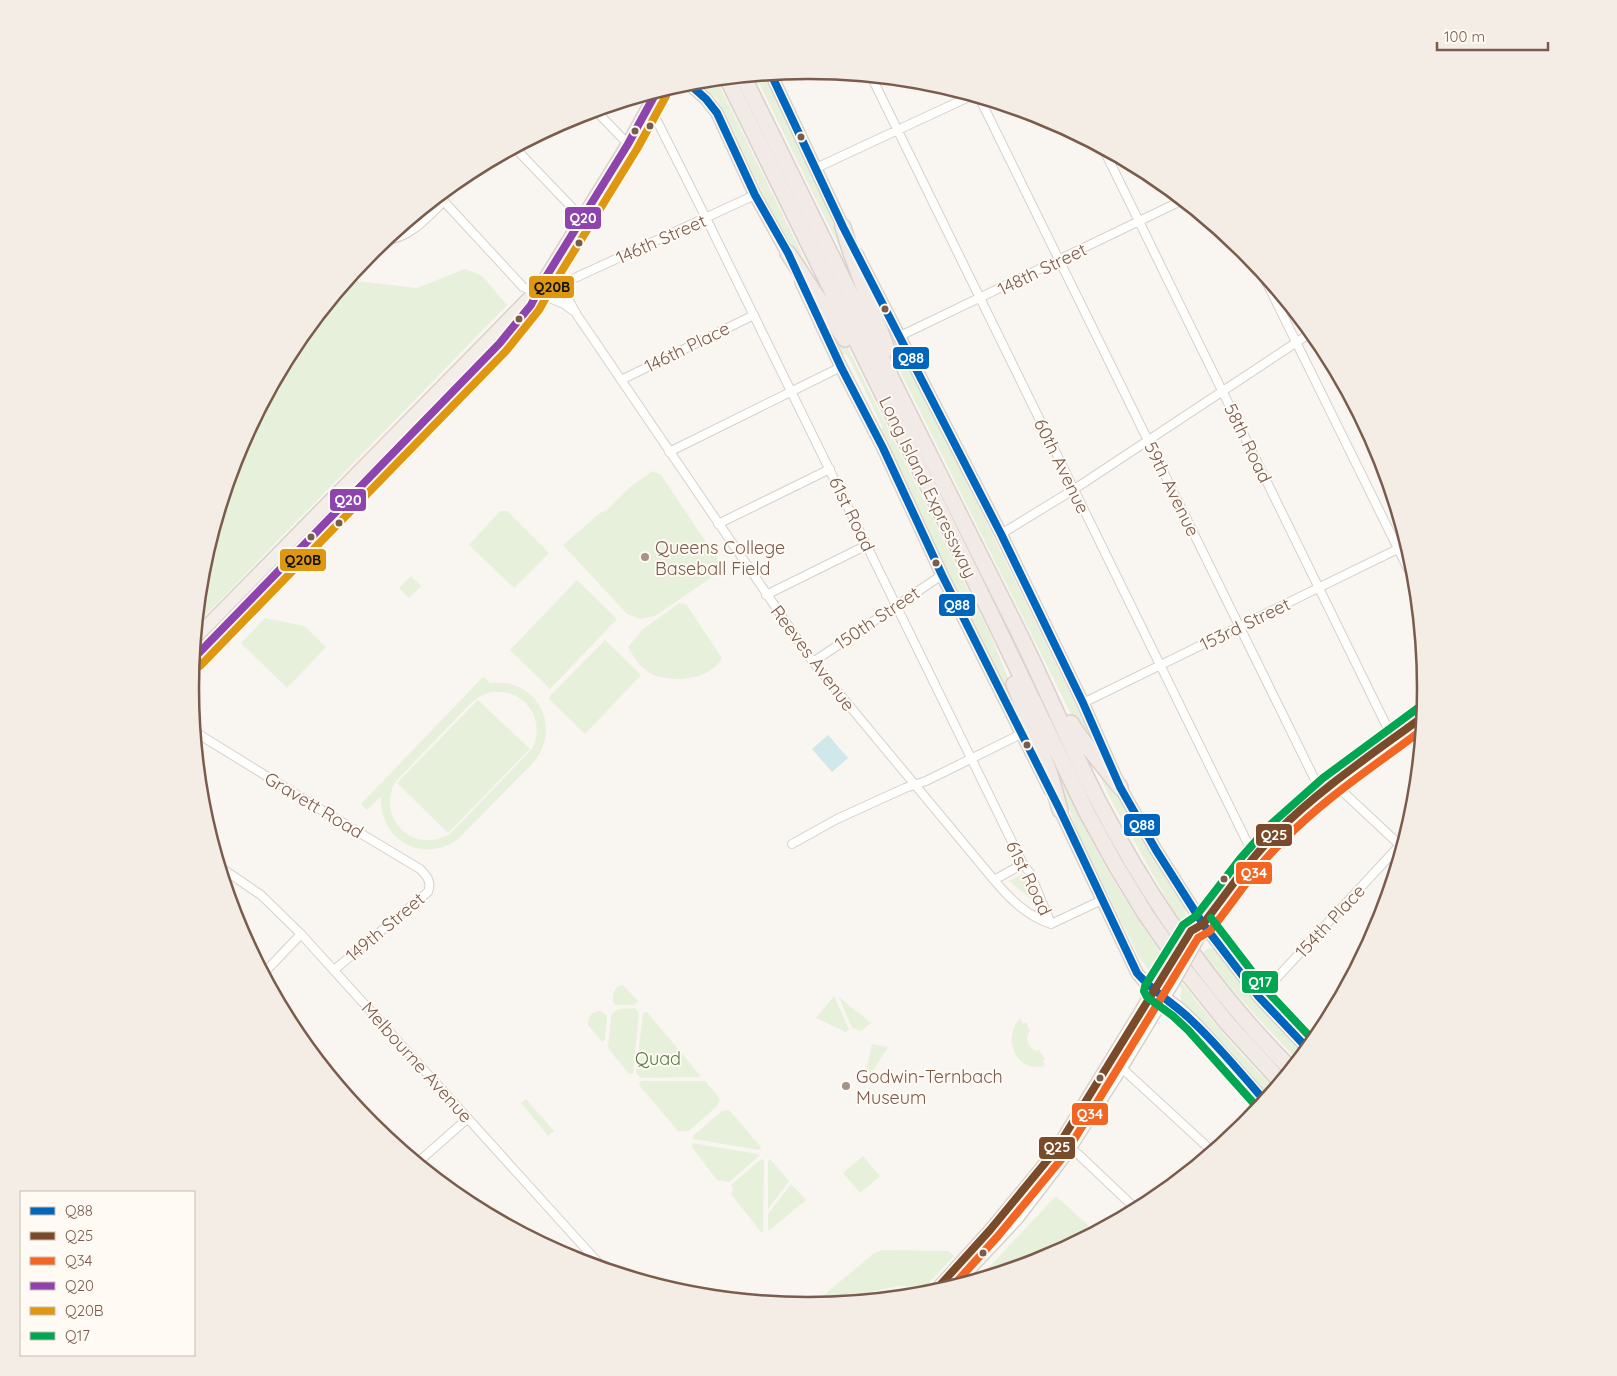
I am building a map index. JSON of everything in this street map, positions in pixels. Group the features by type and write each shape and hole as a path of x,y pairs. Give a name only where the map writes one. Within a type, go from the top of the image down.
{"highway":[{"name":"Long Island Expressway","path":"746,82 1028,650 1100,804 1128,855 1160,906 1198,960 1237,1010 1287,1065"},
{"name":"Long Island Expressway","path":"730,84 1087,813 1146,915 1183,968 1227,1023 1277,1078"},
{"path":"843,227 888,352 904,403"},
{"path":"788,253 832,317 892,414"},
{"path":"993,618 1006,664 1050,774 1060,810"},
{"path":"1028,650 1080,738 1120,787"}],"main road":[{"path":"774,80 843,227 1001,534 1083,703 1120,787 1156,850 1203,924 1259,996 1303,1043"},
{"path":"695,89 717,113 755,195 788,253 841,368 883,448 942,575 1060,810 1138,973 1147,985 1179,1008 1195,1023 1261,1096"},
{"path":"201,651 499,344 531,305 549,271 628,144 652,100"},
{"path":"202,632 526,299 536,293"},
{"path":"943,1282 1044,1165 1066,1145 1112,1060 1162,976 1258,853 1292,818 1330,786 1416,722"},
{"path":"963,1277 1017,1219 1066,1145 1122,1067 1173,983 1194,935"}],"street":[{"name":"60th Avenue","path":"873,83 1249,846 1258,853"},
{"path":"816,168 964,99"},
{"name":"61st Road","path":"649,105 754,314 1023,864 1030,873 1051,924"},
{"name":"59th Avenue","path":"983,105 1316,782 1342,791 1398,844"},
{"path":"600,116 628,144"},
{"path":"519,152 582,218"},
{"name":"58th Road","path":"1108,157 1393,739"},
{"name":"146th Street","path":"566,282 755,195"},
{"name":"Reeves Avenue","path":"444,200 523,287 564,304 578,315"},
{"name":"148th Street","path":"900,336 1176,203"},
{"path":"399,238 410,232 427,214"},
{"path":"549,271 566,282"},
{"name":"Reeves Avenue","path":"566,282 564,292 578,315 813,662 994,880 1018,906 1039,920 1051,924"},
{"path":"1270,290 1404,562"},
{"name":"146th Place","path":"621,380 754,314"},
{"path":"1001,534 1073,490 1306,336"},
{"path":"669,452 841,368"},
{"path":"718,524 830,469"},
{"path":"766,595 867,546"},
{"name":"153rd Street","path":"1083,703 1401,547"},
{"name":"150th Street","path":"813,662 942,575"},
{"path":"1406,730 1415,739"},
{"path":"792,844 837,819 915,785 1021,734"},
{"name":"Gravett Road","path":"202,736 420,868 427,875 430,882"},
{"name":"154th Place","path":"1259,996 1395,854"},
{"path":"994,880 1023,864"},
{"name":"Melbourne Avenue","path":"228,873 261,895 302,934 594,1258"},
{"name":"149th Street","path":"334,970 428,892 430,882"},
{"path":"1051,924 1102,900"},
{"path":"268,969 302,934"},
{"path":"1112,1060 1122,1067 1208,1147"},
{"path":"423,1159 467,1119"},
{"path":"1066,1145 1131,1205"}],"green space":[{"path":"767,80 834,216 858,285 758,81"},
{"path":"719,86 824,299 789,248 717,99 705,88"},
{"path":"465,269 482,276 507,305 203,618 211,569 220,530 232,492 262,419 281,383 302,350 325,317 355,281 417,288"},
{"path":"865,279 867,279 1095,744 1078,728 901,373"},
{"path":"822,315 844,340 990,634 1027,724 1024,726 878,431 883,428 851,362 846,354 842,355"},
{"name":"Queens College Baseball Field","path":"653,471 661,475 724,569 655,616 640,619 627,614 563,545 600,513 607,510 630,487"},
{"path":"500,511 507,511 549,553 514,588 469,545"},
{"path":"411,576 421,586 409,598 399,588"},
{"path":"577,580 617,619 550,689 510,650"},
{"path":"679,603 686,604 722,658 709,671 701,675 691,678 672,679 654,675 646,670 628,647 642,630"},
{"path":"265,618 304,626 326,647 287,688 241,643"},
{"path":"605,640 641,675 585,734 548,698"},
{"path":"483,677 490,683 507,683 521,688 532,696 541,708 545,721 546,735 541,750 532,764 457,840 443,847 417,848 405,843 395,835 387,824 382,811 381,796 367,810 361,804","holes":["491,692 503,692 522,700 530,708 537,727 532,749 450,834 437,839 424,840 412,837 402,830 395,820 391,809 390,796 395,782 471,703 480,696"]},
{"path":"478,700 530,749 448,833 397,783"},
{"path":"1052,761 1100,856 1134,913 1170,966 1210,1018 1271,1085 1266,1091 1182,1002 1180,996 1182,988 1147,968 1139,957 1080,838"},
{"path":"1094,764 1118,792 1167,881 1185,908 1186,916 1181,924 1112,802"},
{"path":"1023,874 1035,902 1009,881"},
{"path":"1208,948 1214,949 1260,1008 1299,1049 1294,1056 1249,1008 1203,953"},
{"path":"623,985 638,1001 635,1005 615,1005 613,1002 615,990"},
{"path":"834,996 849,1029 846,1032 816,1018"},
{"path":"839,997 871,1023 861,1031 852,1028"},
{"path":"635,1008 639,1013 633,1073 629,1074 608,1048 611,1016 613,1013 618,1010"},
{"path":"600,1011 607,1017 605,1040 602,1042 588,1025 591,1015 594,1012"},
{"name":"Quad","path":"647,1012 700,1077 641,1078 636,1073 643,1013"},
{"path":"1020,1018 1023,1024 1026,1022 1030,1031 1027,1037 1029,1045 1036,1051 1039,1050 1045,1059 1043,1061 1045,1066 1035,1067 1026,1064 1014,1052 1012,1035"},
{"path":"872,1044 888,1047 869,1077 866,1072"},
{"path":"641,1081 705,1081 720,1099 717,1106 689,1131 678,1131 639,1085"},
{"path":"526,1099 554,1131 548,1136 521,1103"},
{"path":"729,1110 761,1147 759,1150 693,1139 693,1136 722,1111"},
{"path":"692,1143 758,1154 759,1156 729,1182 717,1180 692,1147"},
{"path":"863,1156 880,1176 860,1193 843,1173"},
{"path":"761,1159 764,1161 763,1232 761,1232 731,1194 733,1189 731,1185"},
{"path":"770,1159 789,1181 768,1209 768,1161"},
{"path":"791,1184 806,1200 770,1230 768,1229 768,1214"},
{"path":"1056,1196 1090,1228 1042,1251 986,1270"},
{"path":"883,1250 949,1251 954,1256 926,1286 897,1286 871,1292 872,1294 822,1297 874,1253"},
{"path":"911,1288 878,1293 895,1289"}],"water":[{"path":"828,735 848,758 832,772 812,749"}],"transit line":[{"name":"Q88","path":"774,80 843,227 1001,534 1083,703 1120,787 1156,850 1203,924 1259,997 1303,1043"},
{"name":"Q88","path":"695,89 717,113 755,195 788,253 841,367 883,448 942,575 1060,810 1137,973 1202,1030 1261,1096"},
{"name":"Q20B","path":"200,666 506,351 539,310 637,149 666,96"},
{"name":"Q20","path":"201,651 499,344 531,305 541,285 628,144 652,100"},
{"name":"Q17","path":"1254,1104 1188,1030 1173,1016 1147,997 1144,991 1145,986 1183,925 1196,916 1240,859 1270,825 1323,778 1417,709"},
{"name":"Q25","path":"943,1282 990,1230 1055,1151 1191,931 1203,924 1257,854 1294,816 1348,771 1416,722"},
{"name":"Q34","path":"961,1277 998,1236 1064,1156 1198,938 1210,931 1274,849 1334,795 1415,735"},
{"name":"Q17","path":"1211,918 1267,991 1309,1035"}],"place":[{"name":"Queens College Baseball Field","path":"645,557"},
{"name":"Godwin-Ternbach Museum","path":"846,1086"}]}
